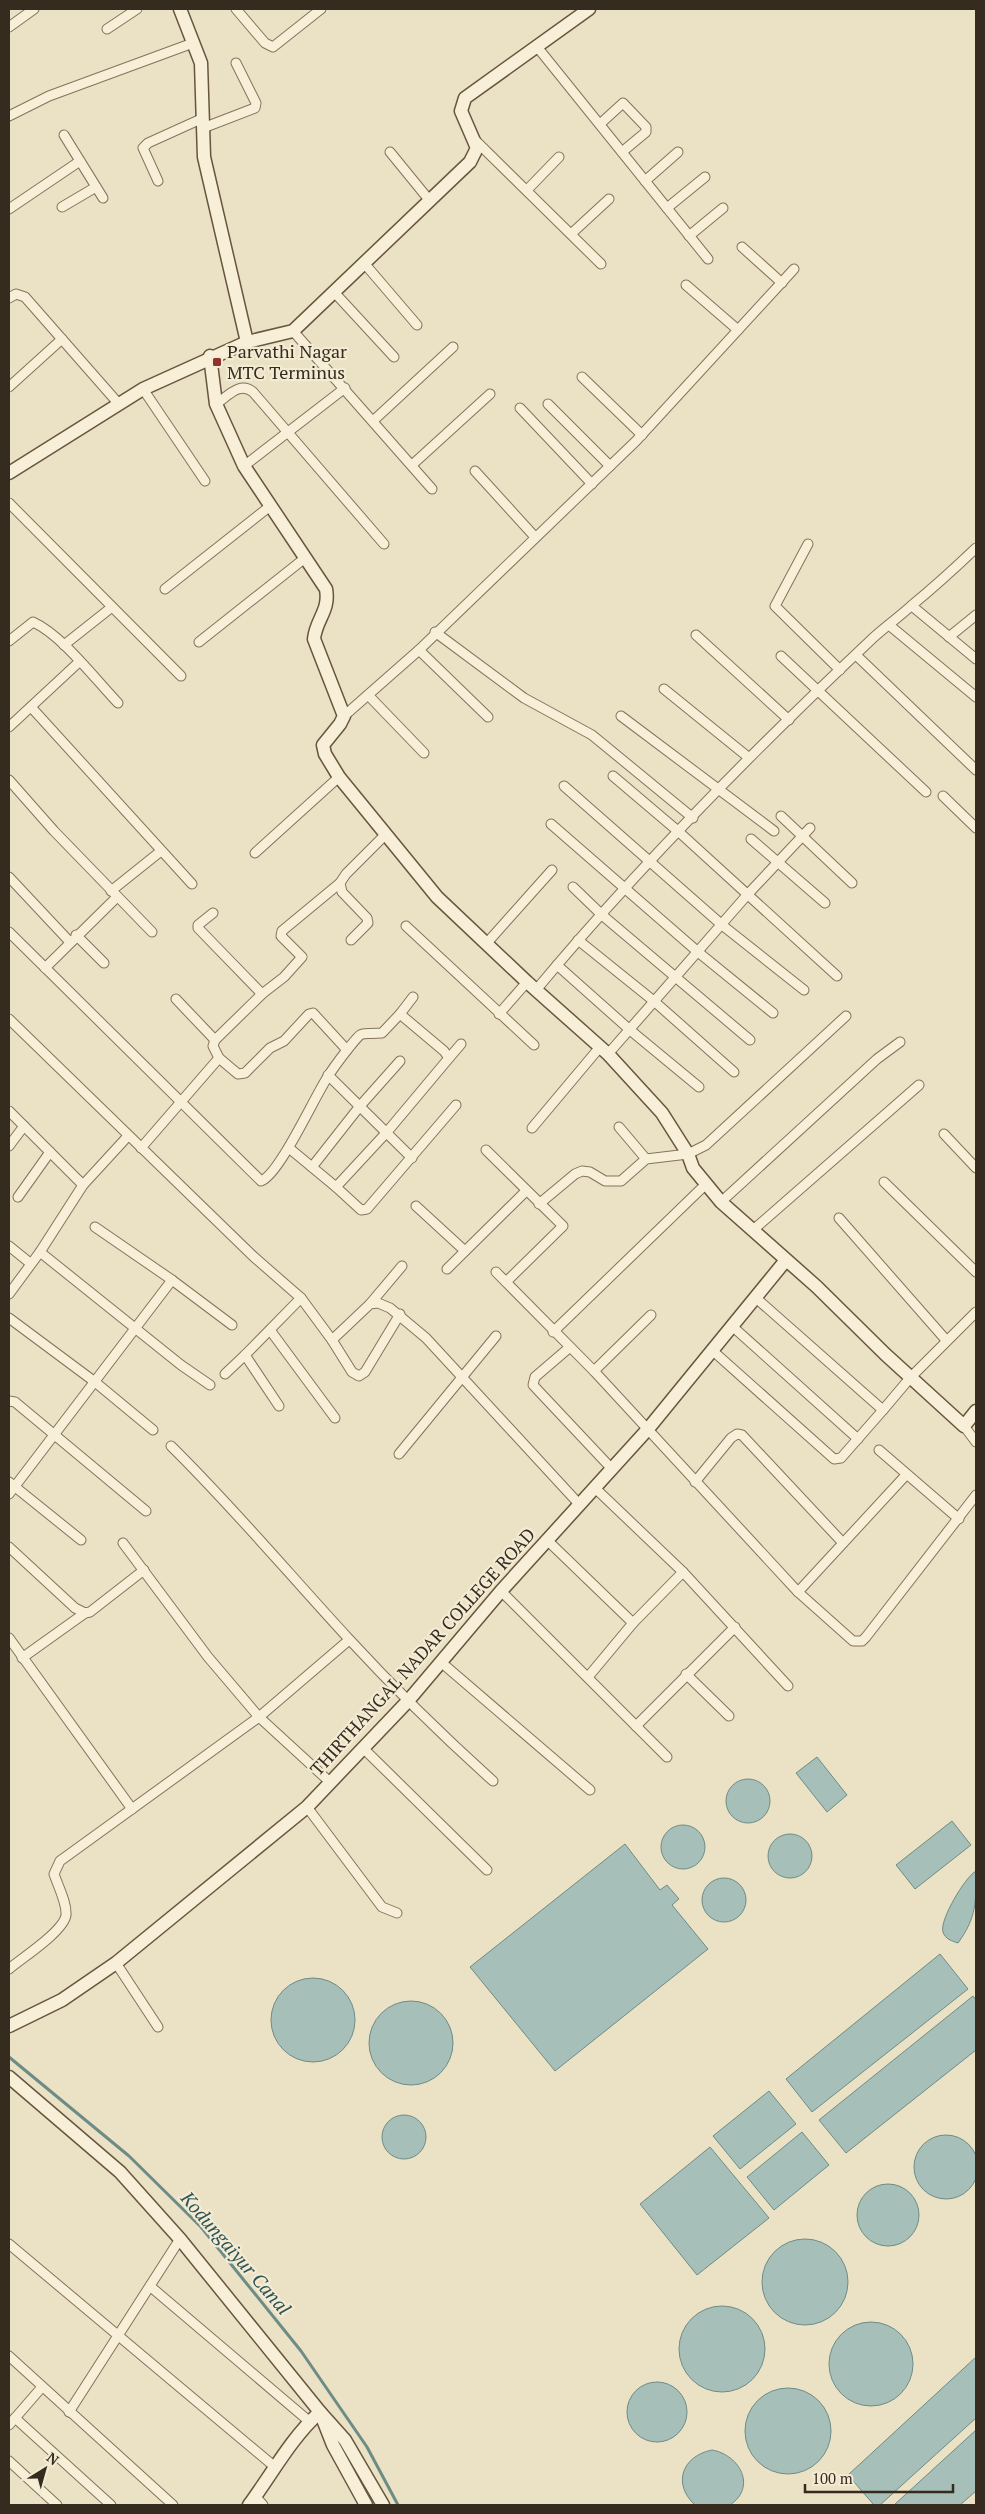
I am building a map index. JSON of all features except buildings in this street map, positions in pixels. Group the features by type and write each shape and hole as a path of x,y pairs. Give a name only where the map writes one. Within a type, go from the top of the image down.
{"street":[{"path":"9,28 34,9"},
{"path":"107,29 137,9"},
{"path":"180,9 201,63 204,157 247,342"},
{"path":"236,9 265,43 273,47 321,9"},
{"path":"9,473 143,389 210,356 247,342 293,331 470,162 477,148 461,111 465,98 538,48 589,9"},
{"path":"9,116 49,96 193,43"},
{"path":"538,48 708,260"},
{"path":"158,181 143,148 148,143 202,123 255,108 256,103 236,63"},
{"path":"600,124 623,103 646,126 646,132 622,152"},
{"path":"64,135 102,198"},
{"path":"475,140 601,264"},
{"path":"390,152 430,201"},
{"path":"645,181 678,152"},
{"path":"526,190 559,157"},
{"path":"9,210 80,161"},
{"path":"667,208 705,178"},
{"path":"62,207 96,187"},
{"path":"571,234 609,199"},
{"path":"689,236 723,208"},
{"path":"742,246 782,283"},
{"path":"364,263 417,325"},
{"path":"794,269 642,435 435,632 419,650 344,716 323,745 325,754 339,777 437,897 531,986 604,1050 662,1114 688,1154 693,1168 705,1185 752,1231 817,1287 910,1378 964,1426 976,1442"},
{"path":"686,285 738,330"},
{"path":"334,292 394,357"},
{"path":"9,298 16,294 25,297 118,403"},
{"path":"293,331 374,420 432,489"},
{"path":"9,387 62,339"},
{"path":"374,420 452,347"},
{"path":"210,356 216,404 244,466 326,589 328,606 315,630 314,639 344,716"},
{"path":"582,377 642,435"},
{"path":"216,404 239,387 247,387 384,544"},
{"path":"244,466 345,388"},
{"path":"143,389 205,481"},
{"path":"412,466 490,394"},
{"path":"548,404 610,466"},
{"path":"520,408 592,484"},
{"path":"475,471 535,537"},
{"path":"9,503 180,676"},
{"path":"165,589 270,507"},
{"path":"808,544 775,606 840,670"},
{"path":"499,1014 557,965 578,940 720,790 748,757 856,655 976,548"},
{"path":"199,642 305,558"},
{"path":"912,606 976,659"},
{"path":"64,645 112,607"},
{"path":"949,637 976,615"},
{"path":"9,641 33,622 41,625 64,645 118,703"},
{"path":"889,625 976,697"},
{"path":"435,632 516,693 592,735 692,818"},
{"path":"696,635 789,720"},
{"path":"419,650 488,718"},
{"path":"856,655 976,770"},
{"path":"781,656 926,792"},
{"path":"9,727 79,662"},
{"path":"664,689 748,757"},
{"path":"368,695 424,753"},
{"path":"31,707 192,884"},
{"path":"621,716 774,831"},
{"path":"613,776 679,832 837,976"},
{"path":"255,853 339,777"},
{"path":"9,780 54,832 152,932"},
{"path":"564,786 722,925 804,990"},
{"path":"943,796 976,828"},
{"path":"781,816 852,883"},
{"path":"551,824 698,952 773,1013"},
{"path":"532,1128 604,1050 630,1030 748,894 810,828"},
{"path":"347,1050 313,1013 309,1014 284,1041 270,1048 245,1073 238,1074 219,1058 213,1046 215,1040 262,994 284,977 302,957 281,936 282,931 340,883 385,835"},
{"path":"751,839 824,903"},
{"path":"45,968 114,894 161,851"},
{"path":"486,944 552,870"},
{"path":"9,877 73,938 104,963"},
{"path":"340,883 342,892 367,918 368,923 351,940"},
{"path":"573,887 602,915 676,979 750,1040"},
{"path":"212,913 198,925 198,928 262,994"},
{"path":"406,926 534,1045"},
{"path":"9,932 261,1181 268,1178 289,1148 328,1075 361,1033 366,1031 382,1033 413,997"},
{"path":"578,940 655,1002 734,1072"},
{"path":"557,965 699,1088"},
{"path":"176,999 215,1040"},
{"path":"400,1014 444,1051 449,1058"},
{"path":"539,1204 575,1174 582,1171 590,1172 605,1181 621,1181 646,1159 688,1154 706,1146 846,1016"},
{"path":"9,1019 254,1257 301,1298 332,1340 352,1372 360,1376 365,1372 400,1314"},
{"path":"721,1202 877,1058 900,1042"},
{"path":"336,1187 387,1132 461,1044"},
{"path":"141,1148 219,1058"},
{"path":"312,1167 360,1106 400,1061"},
{"path":"328,1075 412,1158"},
{"path":"752,1231 919,1085"},
{"path":"289,1148 361,1210 367,1209 456,1105"},
{"path":"9,1111 82,1184"},
{"path":"9,1146 24,1126"},
{"path":"619,1127 646,1159"},
{"path":"944,1134 976,1168"},
{"path":"9,1294 30,1263 40,1252 82,1184 128,1136"},
{"path":"486,1150 526,1192 563,1226 506,1282"},
{"path":"18,1197 50,1152"},
{"path":"884,1182 976,1272"},
{"path":"553,1332 705,1185"},
{"path":"446,1269 526,1192"},
{"path":"416,1206 465,1251"},
{"path":"840,1218 946,1340"},
{"path":"95,1227 172,1280 232,1325"},
{"path":"9,1246 30,1263"},
{"path":"40,1252 210,1385"},
{"name":"THIRTHANGAL NADAR COLLEGE ROAD","path":"9,2026 62,2000 116,1963 307,1807 332,1783 442,1663 546,1540 648,1429 786,1260"},
{"path":"332,1340 370,1304 402,1266"},
{"path":"496,1272 553,1332 594,1371 798,1592 847,1638 862,1641 976,1495"},
{"path":"81,1540 11,1488 54,1436 172,1280"},
{"path":"225,1374 301,1298"},
{"path":"756,1298 883,1410"},
{"path":"370,1304 378,1303 400,1314 426,1338 579,1504"},
{"path":"712,1351 831,1457 838,1459 841,1458 910,1378 976,1312"},
{"path":"594,1371 651,1315"},
{"path":"9,1318 95,1382 153,1430"},
{"path":"732,1326 858,1438"},
{"path":"270,1330 335,1418"},
{"path":"399,1454 496,1336"},
{"path":"570,1347 535,1377 533,1385 612,1469"},
{"path":"245,1355 279,1406"},
{"path":"10,1400 146,1511"},
{"path":"964,1426 976,1411"},
{"path":"695,1482 731,1438 737,1434 742,1435 843,1544"},
{"path":"171,1446 214,1488 349,1640 408,1701 493,1781"},
{"path":"879,1450 959,1519"},
{"path":"798,1592 906,1475"},
{"path":"594,1487 683,1572 788,1686"},
{"path":"546,1540 633,1623"},
{"path":"123,1543 208,1657 259,1717 332,1783"},
{"path":"9,1547 75,1608 85,1613"},
{"path":"22,1658 85,1613 90,1612 144,1570"},
{"path":"588,1677 633,1623 683,1572"},
{"path":"501,1591 667,1757"},
{"path":"636,1726 735,1627"},
{"path":"9,1638 132,1809"},
{"path":"9,1969 57,1930 64,1920 65,1909 54,1874 60,1861 259,1717 349,1640"},
{"path":"442,1663 590,1790"},
{"path":"686,1674 729,1716"},
{"path":"364,1749 487,1870"},
{"path":"307,1807 382,1907 396,1913"},
{"path":"116,1963 158,2027"},
{"path":"9,2077 120,2172 180,2239 320,2412 346,2440 383,2505"},
{"path":"69,2412 151,2287 180,2239"},
{"path":"9,2244 275,2467"},
{"path":"151,2287 310,2422"},
{"path":"9,2356 167,2504"},
{"path":"42,2387 12,2422 111,2505"},
{"path":"256,2502 275,2467 320,2412"},
{"path":"320,2412 333,2446 366,2505"},
{"path":"9,2461 57,2505"}],"water":[{"path":"817,1757 847,1795 827,1812 796,1773"},
{"path":"748,1779 760,1783 766,1789 770,1801 766,1813 760,1819 748,1823 736,1819 730,1813 726,1801 730,1789 736,1783"},
{"path":"952,1821 971,1845 915,1889 896,1865"},
{"path":"683,1825 695,1829 701,1835 705,1847 701,1859 695,1865 683,1869 671,1865 665,1859 661,1847 665,1835 671,1829"},
{"path":"790,1834 802,1838 808,1844 812,1856 808,1868 802,1874 790,1878 778,1874 772,1868 768,1856 772,1844 778,1838"},
{"path":"625,1844 660,1890 667,1885 679,1899 672,1905 708,1949 555,2071 470,1967"},
{"path":"976,1871 976,1891 972,1917 958,1943 945,1936 943,1926 945,1918 954,1899 966,1881"},
{"path":"724,1878 736,1882 742,1888 746,1900 742,1912 736,1918 724,1922 712,1918 706,1912 702,1900 706,1888 712,1882"},
{"path":"940,1954 968,1989 812,2112 786,2079"},
{"path":"305,1978 321,1978 337,1985 348,1996 355,2012 352,2036 343,2050 337,2055 321,2062 305,2062 289,2055 278,2044 271,2028 271,2012 278,1996 289,1985"},
{"path":"973,1996 976,2000 976,2050 846,2153 819,2120"},
{"path":"403,2001 419,2001 435,2008 446,2019 453,2035 450,2059 441,2073 435,2078 419,2085 403,2085 387,2078 376,2067 369,2051 369,2035 376,2019 387,2008"},
{"path":"769,2091 796,2124 740,2169 713,2136"},
{"path":"400,2115 408,2115 420,2121 426,2137 420,2153 408,2159 400,2159 388,2153 382,2141 382,2133 388,2121"},
{"path":"802,2132 829,2165 774,2210 747,2177"},
{"path":"940,2135 952,2135 969,2144 976,2155 978,2167 976,2179 969,2190 952,2199 940,2199 928,2194 919,2185 914,2173 914,2161 919,2149 928,2140"},
{"path":"710,2147 769,2218 697,2275 640,2204"},
{"path":"888,2184 900,2186 910,2193 917,2203 919,2215 917,2227 910,2237 900,2244 888,2246 876,2244 866,2237 859,2227 857,2215 859,2203 866,2193 876,2186"},
{"path":"805,2239 829,2246 841,2258 848,2282 841,2306 829,2318 805,2325 781,2318 769,2306 762,2282 769,2258 781,2246"},
{"path":"722,2306 738,2310 752,2319 761,2333 765,2349 761,2365 752,2379 738,2388 722,2392 706,2388 692,2379 683,2365 679,2349 683,2333 692,2319 706,2310"},
{"path":"863,2322 879,2322 895,2329 906,2340 913,2356 910,2380 901,2394 895,2399 879,2406 863,2406 847,2399 836,2388 829,2372 829,2356 836,2340 847,2329"},
{"path":"976,2357 976,2418 880,2505 874,2505 848,2475"},
{"path":"651,2382 663,2382 674,2387 682,2395 687,2406 685,2424 674,2437 663,2442 651,2442 640,2437 632,2429 627,2418 627,2406 632,2395 640,2387"},
{"path":"788,2388 812,2395 824,2407 831,2431 824,2455 812,2467 788,2474 764,2467 752,2455 745,2431 752,2407 764,2395"},
{"path":"976,2430 976,2491 960,2505 894,2505"},
{"path":"712,2450 730,2458 742,2473 744,2481 743,2490 730,2505 695,2505 688,2497 684,2488 682,2480 687,2465 693,2458"}],"waterway":[{"name":"Kodungaiyur Canal","path":"9,2057 129,2156 201,2227 301,2351 367,2447 398,2505"}],"place":[{"name":"Parvathi Nagar MTC Terminus","path":"217,362"}]}
